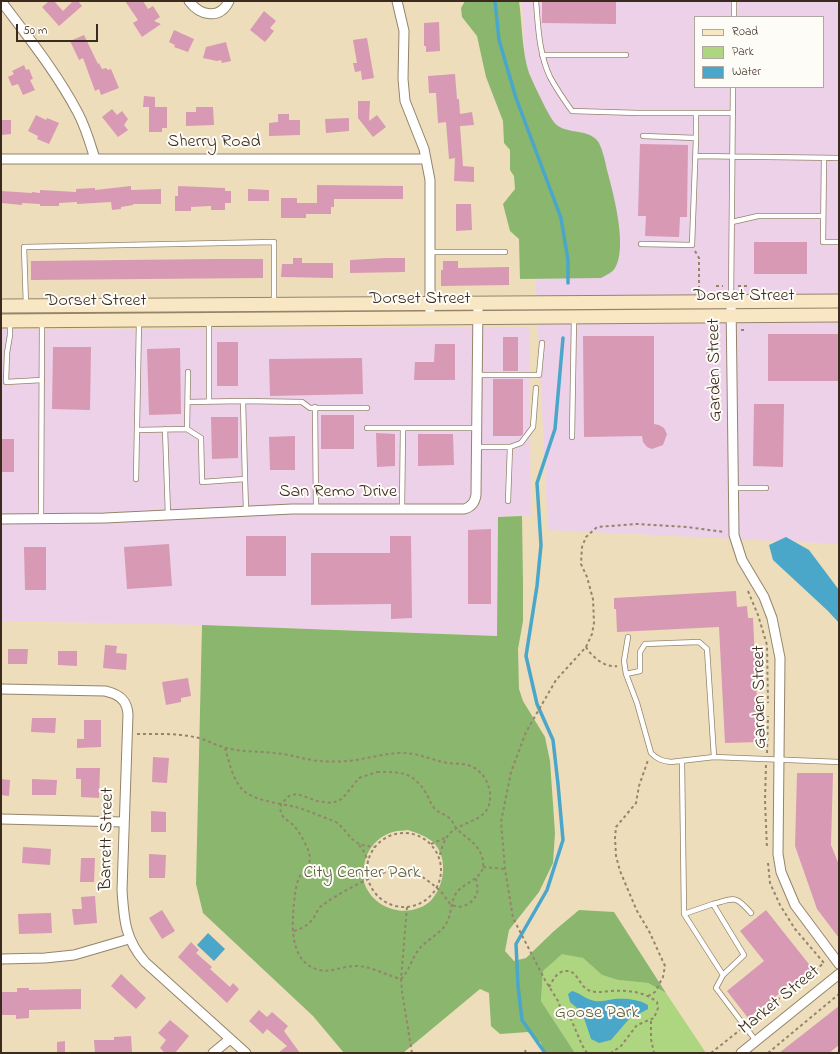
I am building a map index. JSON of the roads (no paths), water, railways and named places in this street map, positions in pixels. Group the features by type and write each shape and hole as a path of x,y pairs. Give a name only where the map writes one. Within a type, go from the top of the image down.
{"main road":[{"name":"Dorset Street","path":"1,306 839,301"},
{"name":"Dorset Street","path":"6,321 839,315"}],"street":[{"path":"1,1 41,55 70,98 83,124 95,159"},
{"path":"189,1 201,12 211,14 220,11 229,1"},
{"path":"397,1 404,31 403,79 405,100 426,159 430,180 430,318"},
{"name":"Sherry Road","path":"1,159 426,159"},
{"name":"Garden Street","path":"731,301 734,535 742,560 764,597 772,618 778,641 780,669 778,846 781,872 795,905 839,964"},
{"name":"San Remo Drive","path":"1,519 105,518 246,510 316,508 469,508 475,500 476,495 478,303"},
{"name":"Barrett Street","path":"1,689 105,691 114,693 124,702 128,714 122,890 129,939 133,947 145,962 246,1053"},
{"path":"1,819 124,822"},
{"path":"1,959 59,957 88,952 129,939"},
{"name":"Market Street","path":"741,1053 839,974"},
{"path":"213,1053 230,1038"}],"lane":[{"path":"536,1 537,22 542,55 550,78 572,111 696,114 733,113"},
{"path":"734,1 734,16"},
{"path":"542,55 626,55"},
{"path":"731,301 733,88"},
{"path":"640,244 692,245 696,156 696,114"},
{"path":"643,136 696,138"},
{"path":"696,156 839,158"},
{"path":"824,158 823,242 839,242"},
{"path":"732,222 758,216 824,216"},
{"path":"26,306 24,247 274,242 274,304"},
{"path":"430,252 505,252"},
{"path":"572,437 574,316"},
{"path":"209,319 209,402"},
{"path":"41,519 42,320"},
{"path":"136,479 139,320"},
{"path":"6,321 10,335 6,353 6,382 42,380"},
{"path":"477,375 539,375 542,343"},
{"path":"187,429 188,372"},
{"path":"476,446 510,447 521,443 533,427 536,388"},
{"path":"243,401 246,510"},
{"path":"188,402 302,402 310,408 367,408"},
{"path":"315,408 316,508"},
{"path":"367,428 476,428"},
{"path":"402,508 403,428"},
{"path":"165,429 168,515"},
{"path":"137,430 187,429 201,438 202,482 245,480"},
{"path":"508,501 510,447"},
{"path":"733,488 766,488"},
{"path":"628,637 624,661 626,674 637,703 651,753 656,758 664,761 682,762 714,757 839,762"},
{"path":"626,674 640,671 640,652 645,644 699,642 707,649 714,757"},
{"path":"682,762 684,914 723,975"},
{"path":"684,914 733,898 740,901 751,913"},
{"path":"713,904 744,955 723,975 716,988 756,1041"}],"water":[{"path":"786,537 809,550 839,590 839,623 773,560 769,545"},
{"path":"208,933 225,949 214,961 197,945"},
{"path":"572,991 595,1001 614,999 636,1000 648,1005 648,1009 629,1019 611,1040 599,1043 591,1039 583,1015 570,1002 568,994"}],"waterway":[{"path":"495,1 499,40 516,98 561,218 568,260 568,283"},
{"path":"545,1053 522,1020 518,986 516,944 547,890 563,840 553,740 537,704 526,656 537,586 541,545 537,483 555,429 563,338"}],"park label":[{"name":"City Center Park","path":"362,874"},
{"name":"Goose Park","path":"597,1014"}]}
